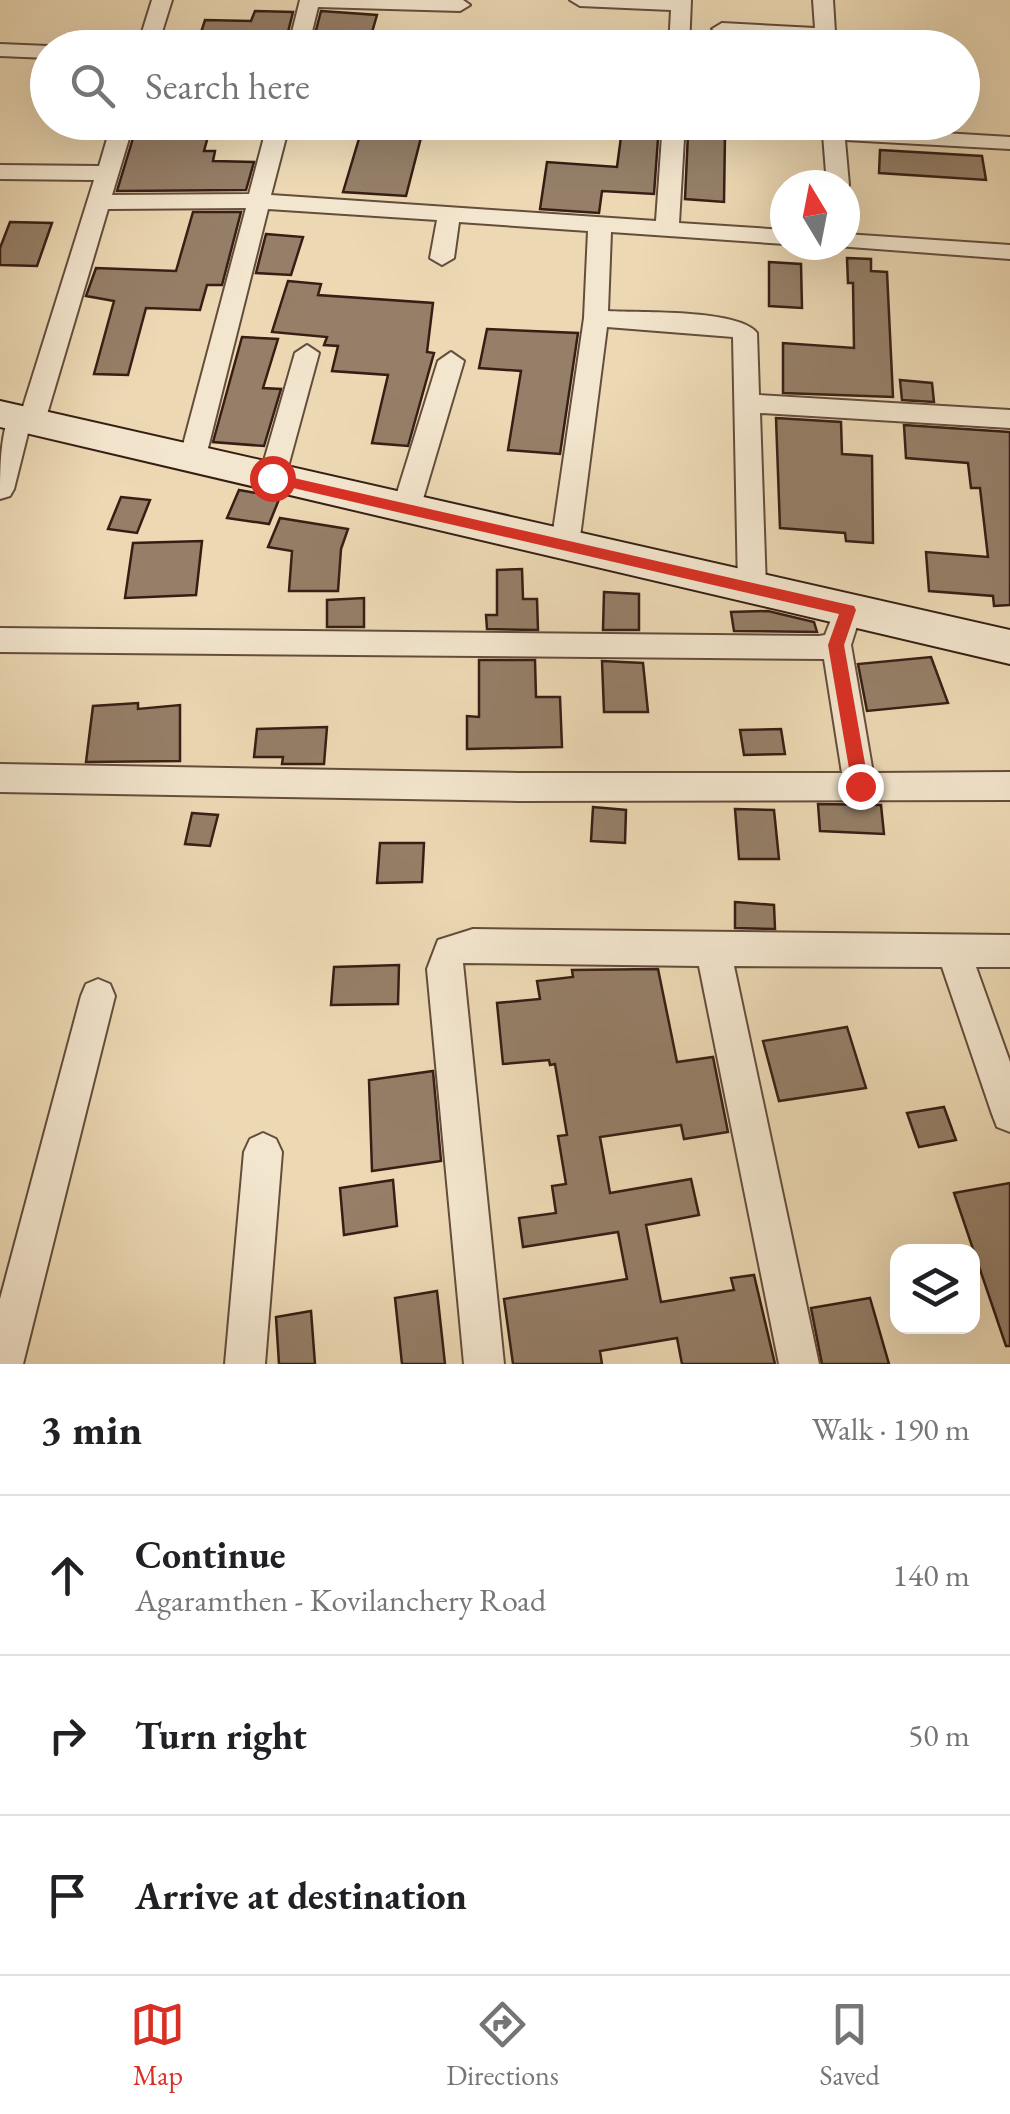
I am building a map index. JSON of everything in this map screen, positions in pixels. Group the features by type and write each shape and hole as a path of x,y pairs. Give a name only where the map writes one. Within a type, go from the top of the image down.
{"main road":[{"path":"17,418 752,588 842,628 1010,646"}],"street":[{"path":"153,30 162,0"},
{"path":"580,0 681,2 680,30"},
{"path":"823,0 825,30"},
{"path":"303,30 310,1 460,4"},
{"path":"722,29 731,30"},
{"path":"0,50 30,51"},
{"path":"980,136 1010,143"},
{"path":"0,489 17,418 100,202 118,140"},
{"path":"192,460 274,140"},
{"path":"667,228 673,140"},
{"path":"834,140 837,170"},
{"path":"0,172 107,173"},
{"path":"100,202 259,201 770,235"},
{"path":"442,258 449,214"},
{"path":"565,546 596,318 600,224"},
{"path":"860,241 1010,252"},
{"path":"596,318 738,328 745,334 752,588"},
{"path":"272,478 307,353"},
{"path":"406,509 452,360"},
{"path":"748,403 1010,419"},
{"path":"0,640 820,648 842,628"},
{"path":"842,628 860,786"},
{"path":"0,778 518,787 1010,786"},
{"path":"484,1364 444,969 450,951 473,945 1010,951"},
{"path":"712,950 799,1364"},
{"path":"953,950 1010,1114"},
{"path":"3,1364 98,996"},
{"path":"244,1364 263,1152"}],"building":[{"path":"255,11 293,12 288,30 202,30 205,20 251,21"},
{"path":"321,11 377,15 373,30 316,30"},
{"path":"132,140 207,140 204,151 215,151 213,161 254,162 246,190 117,191"},
{"path":"359,140 420,140 406,196 343,192"},
{"path":"621,140 658,140 654,194 602,191 599,213 540,209 547,162 617,167"},
{"path":"688,140 725,140 724,202 685,199"},
{"path":"880,150 982,156 986,180 879,173"},
{"path":"193,212 241,212 222,285 207,285 200,310 146,308 128,375 94,374 114,301 86,296 96,268 176,271"},
{"path":"10,222 52,223 37,266 0,265 0,248"},
{"path":"266,234 303,237 291,275 256,273"},
{"path":"871,259 871,271 887,272 893,397 783,393 783,343 854,348 853,283 848,283 847,260"},
{"path":"769,262 801,264 802,308 769,306"},
{"path":"288,281 321,284 318,295 433,303 427,352 434,353 408,446 372,443 388,375 332,371 338,346 324,345 327,337 272,332"},
{"path":"487,329 578,333 560,454 508,450 521,371 479,368"},
{"path":"242,337 278,339 263,388 281,389 264,446 213,442"},
{"path":"900,380 932,383 934,402 902,400"},
{"path":"776,418 841,422 842,454 872,456 873,543 846,541 845,533 780,528"},
{"path":"904,425 1010,432 1010,605 994,606 993,596 929,591 926,552 988,557 980,488 971,488 968,463 906,458"},
{"path":"239,490 280,497 269,524 227,518"},
{"path":"121,497 150,500 137,533 108,529"},
{"path":"280,518 348,529 341,549 338,591 289,591 292,551 268,547"},
{"path":"202,541 196,595 125,598 133,543"},
{"path":"522,569 523,599 537,599 538,630 487,629 486,615 497,615 497,570"},
{"path":"604,592 639,594 639,630 603,630"},
{"path":"364,598 364,627 327,627 327,600"},
{"path":"768,611 814,622 817,632 734,631 731,612"},
{"path":"931,657 948,703 867,711 858,664"},
{"path":"479,660 535,660 536,697 560,697 562,747 467,749 467,716 479,717"},
{"path":"602,661 643,663 648,712 604,712"},
{"path":"138,703 138,709 180,705 180,761 86,762 93,706"},
{"path":"327,727 324,764 282,764 283,757 254,757 257,729"},
{"path":"781,729 785,754 744,755 740,730"},
{"path":"818,804 881,805 884,834 820,831"},
{"path":"593,807 626,810 625,843 591,841"},
{"path":"735,809 774,810 779,859 739,859"},
{"path":"192,813 218,815 210,846 185,844"},
{"path":"380,843 424,843 422,882 377,883"},
{"path":"735,902 774,905 775,929 735,928"},
{"path":"399,965 398,1004 331,1005 334,967"},
{"path":"658,969 677,1062 713,1057 728,1132 684,1139 681,1125 600,1137 610,1193 691,1179 699,1215 646,1225 661,1302 734,1290 731,1278 754,1275 775,1364 682,1364 677,1338 600,1351 602,1364 513,1364 504,1299 627,1279 618,1232 523,1247 519,1218 556,1213 552,1186 566,1184 558,1136 567,1135 555,1064 550,1065 549,1060 503,1064 497,1003 540,999 537,981 573,977 572,970"},
{"path":"847,1027 866,1088 779,1101 763,1041"},
{"path":"433,1071 441,1161 372,1171 369,1080"},
{"path":"944,1107 956,1140 919,1147 907,1113"},
{"path":"393,1180 397,1226 344,1235 340,1188"},
{"path":"1010,1183 1010,1346 1006,1346 980,1270 980,1244 971,1244 954,1193"},
{"path":"437,1291 445,1364 402,1364 395,1298"},
{"path":"870,1298 889,1364 822,1364 811,1308"},
{"path":"311,1311 315,1364 279,1364 276,1317"}],"route":[{"path":"272,478 848,610 836,645 860,786"}]}
